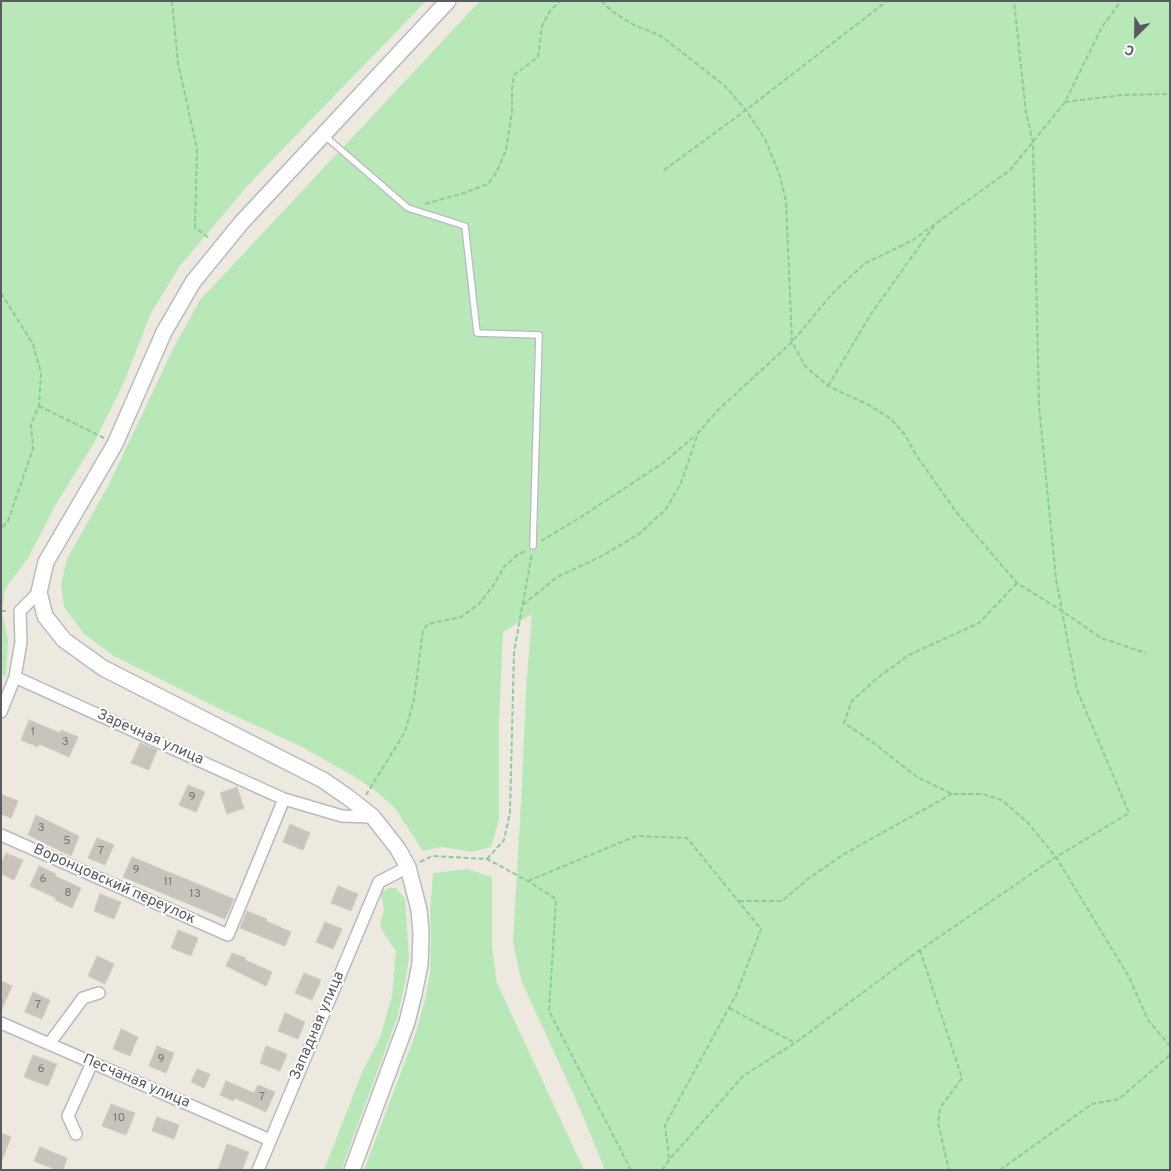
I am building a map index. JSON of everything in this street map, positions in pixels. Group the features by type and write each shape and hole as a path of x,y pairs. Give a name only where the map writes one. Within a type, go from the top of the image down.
{"main road":[{"path":"352,1170 407,1022 420,964 421,933 416,894 408,867 398,849 373,817 322,780 103,668 64,640 45,616 39,592 46,562 115,444 164,332 193,282 242,222 448,1"}],"street":[{"path":"1,712 15,678 21,642 20,611 39,592"},
{"name":"Заречная улица","path":"15,678 284,799 342,816 373,817"},
{"name":"Воронцовский переулок","path":"1,835 228,935 284,799"},
{"name":"Западная улица","path":"258,1170 379,882 408,867"},
{"path":"49,1044 83,998 99,993"},
{"name":"Песчаная улица","path":"1,1023 270,1140"},
{"path":"76,1134 68,1116 92,1063"}],"lane":[{"path":"324,134 408,208 465,226 477,332 539,335 533,546"}],"path":[{"path":"172,1 178,63 197,149 195,227 221,248"},
{"path":"408,208 464,193 488,184 497,171 506,150 512,111 514,75 538,57 542,26 550,11 560,1"},
{"path":"601,1 632,24 661,36 724,85 746,110 765,139 780,176 786,201 792,342 805,366 828,386 891,419 905,435 916,455 958,513 1017,583 1101,638 1146,653"},
{"path":"664,170 746,110 887,1"},
{"path":"662,1170 743,1076 795,1043 920,950 1056,857 1129,813 1078,690 1056,579 1039,406 1033,142 1026,113 1014,1"},
{"path":"359,806 406,732 414,699 423,630 428,624 460,617 480,604 494,586 504,567 516,556 581,517 663,463 698,434 718,410 792,342 832,294 864,264 913,240 1010,170 1065,102 1102,27 1121,1"},
{"path":"1065,102 1122,95 1170,94"},
{"path":"828,386 871,314 937,222"},
{"path":"1,293 33,344 41,373 39,406 32,424 33,449 8,522 1,529"},
{"path":"39,406 115,444"},
{"path":"523,605 557,577 639,534 666,509 681,483 698,434"},
{"path":"488,859 504,840 510,812 514,652 533,546"},
{"path":"1017,583 979,623 909,655 876,679 852,701 844,723 871,741 917,777 952,794 982,794 1002,800 1028,823 1056,857 1129,977 1148,1020 1170,1046"},
{"path":"739,901 782,901 808,879 844,854 952,794"},
{"path":"528,881 636,836 687,838 761,928 736,995 665,1125 669,1160"},
{"path":"408,867 432,856 488,859 556,899 550,1011 631,1170"},
{"path":"920,950 962,1078 940,1108 938,1123 949,1170"},
{"path":"728,1008 795,1043"},
{"path":"1000,1170 1092,1104 1119,1099 1170,1056"}],"green space":[{"path":"1,1 426,1 249,184 180,266 151,313 124,382 95,441 55,506 28,558 5,589 2,612 8,640 6,677 1,674"},
{"path":"480,1 1170,1 1170,1170 605,1170 580,1109 521,980 513,942 526,690 532,614 503,632 499,722 499,820 491,847 472,852 441,847 423,851 395,808 357,778 300,746 218,708 114,656 84,634 64,607 61,584 67,559 108,486 175,345 200,300"},
{"path":"467,869 492,877 492,948 497,983 584,1170 364,1170 415,1035 425,1000 430,973 430,912 433,873"},
{"path":"389,888 396,888 405,899 409,958 404,988 397,1018 341,1170 324,1170 363,1070 380,1038 392,996 396,951 383,932 380,923 384,911 381,897 382,892"}],"building":[{"path":"29,720 60,733 61,730 78,737 69,757 39,744 38,747 21,740"},
{"path":"140,743 157,750 149,770 131,763"},
{"path":"188,785 205,792 196,812 179,805"},
{"path":"237,787 244,808 227,814 220,793"},
{"path":"1,794 18,801 11,818 1,814"},
{"path":"36,815 79,836 71,856 28,835"},
{"path":"290,824 310,833 303,850 283,842"},
{"path":"97,838 114,845 105,865 88,858"},
{"path":"6,853 23,860 14,880 1,874 1,864"},
{"path":"132,857 234,899 225,919 123,877"},
{"path":"39,866 81,888 72,908 30,886"},
{"path":"338,886 358,894 351,911 331,903"},
{"path":"100,894 121,902 114,919 94,911"},
{"path":"247,911 291,932 285,946 240,928"},
{"path":"325,922 342,929 333,949 316,942"},
{"path":"178,930 198,938 191,956 171,948"},
{"path":"232,953 272,972 266,986 226,966"},
{"path":"97,956 114,964 105,984 88,976"},
{"path":"304,973 321,980 312,1000 295,993"},
{"path":"1,981 12,986 1,1011"},
{"path":"33,992 50,1000 42,1019 25,1012"},
{"path":"285,1013 305,1022 298,1039 278,1031"},
{"path":"121,1029 138,1037 130,1056 113,1049"},
{"path":"157,1046 174,1053 166,1073 149,1066"},
{"path":"266,1046 287,1054 280,1071 260,1063"},
{"path":"33,1055 57,1064 48,1086 24,1077"},
{"path":"197,1069 210,1074 204,1088 191,1082"},
{"path":"226,1081 254,1093 258,1085 275,1092 266,1112 235,1098 233,1101 220,1095"},
{"path":"111,1104 135,1113 126,1135 102,1126"},
{"path":"157,1117 179,1125 174,1139 152,1131"},
{"path":"1,1133 11,1137 2,1160 1,1160"},
{"path":"227,1144 249,1152 242,1170 218,1170"},
{"path":"40,1147 67,1158 63,1170 57,1170 34,1161"}]}
